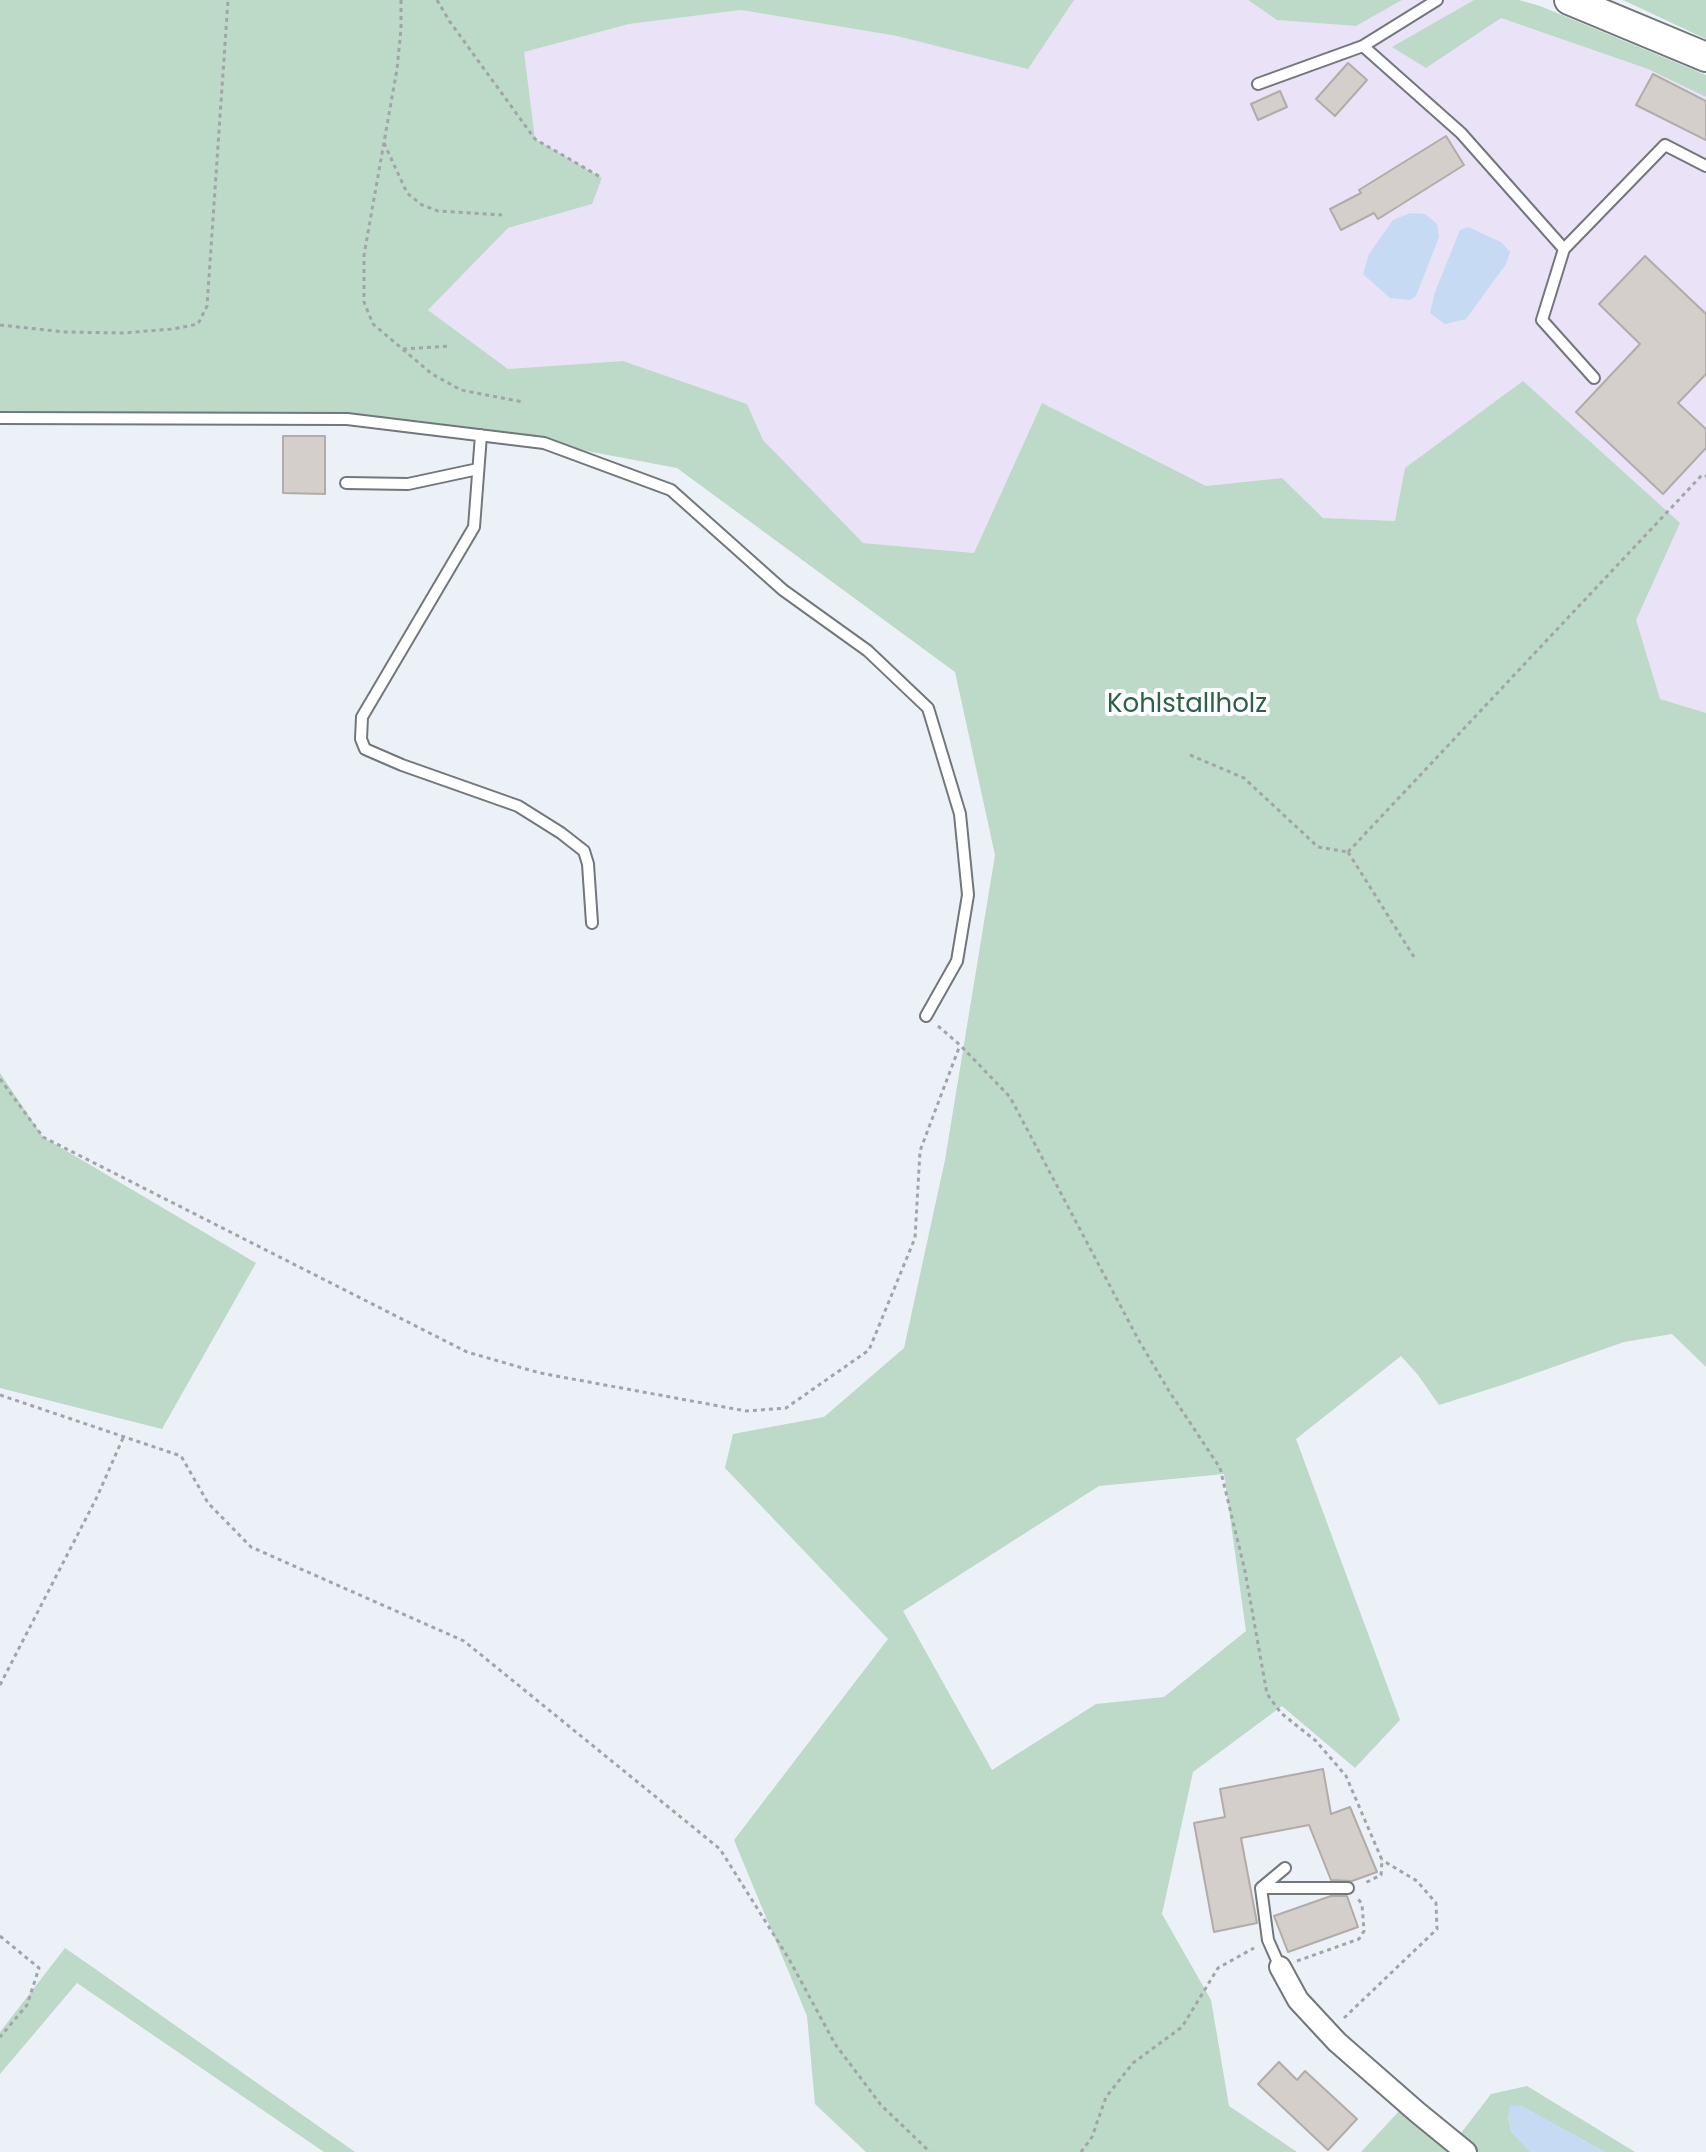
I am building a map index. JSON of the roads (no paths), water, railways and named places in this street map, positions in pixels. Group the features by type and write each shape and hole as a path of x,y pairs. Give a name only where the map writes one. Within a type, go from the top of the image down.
{"main road":[{"path":"1569,0 1706,57"}],"street":[{"path":"1280,1967 1298,2000 1329,2034 1466,2152"}],"lane":[{"path":"1258,84 1363,46 1437,0"},
{"path":"1363,46 1461,133 1564,249"},
{"path":"1594,378 1542,320 1564,249 1665,145 1706,166"},
{"path":"0,418 347,419 544,443 671,490 783,590 868,651 928,708 960,814 968,895 957,961 926,1016"},
{"path":"481,435 474,527 362,717 361,739 365,749 402,765 518,806 584,851 588,864 592,923"},
{"path":"346,483 408,484 478,469"},
{"path":"1261,1888 1285,1868"},
{"path":"1261,1888 1348,1888"},
{"path":"1261,1888 1268,1940 1280,1967"}],"water":[{"path":"1410,213 1425,214 1437,224 1439,237 1416,296 1410,300 1390,298 1363,274 1369,254 1393,220"},
{"path":"1468,227 1501,242 1510,252 1506,264 1466,319 1445,324 1430,313 1435,292 1460,230"},
{"path":"1510,2105 1521,2106 1605,2152 1531,2152 1511,2131 1508,2117"}],"park label":[{"name":"Kohlstallholz","path":"1187,705"}]}
